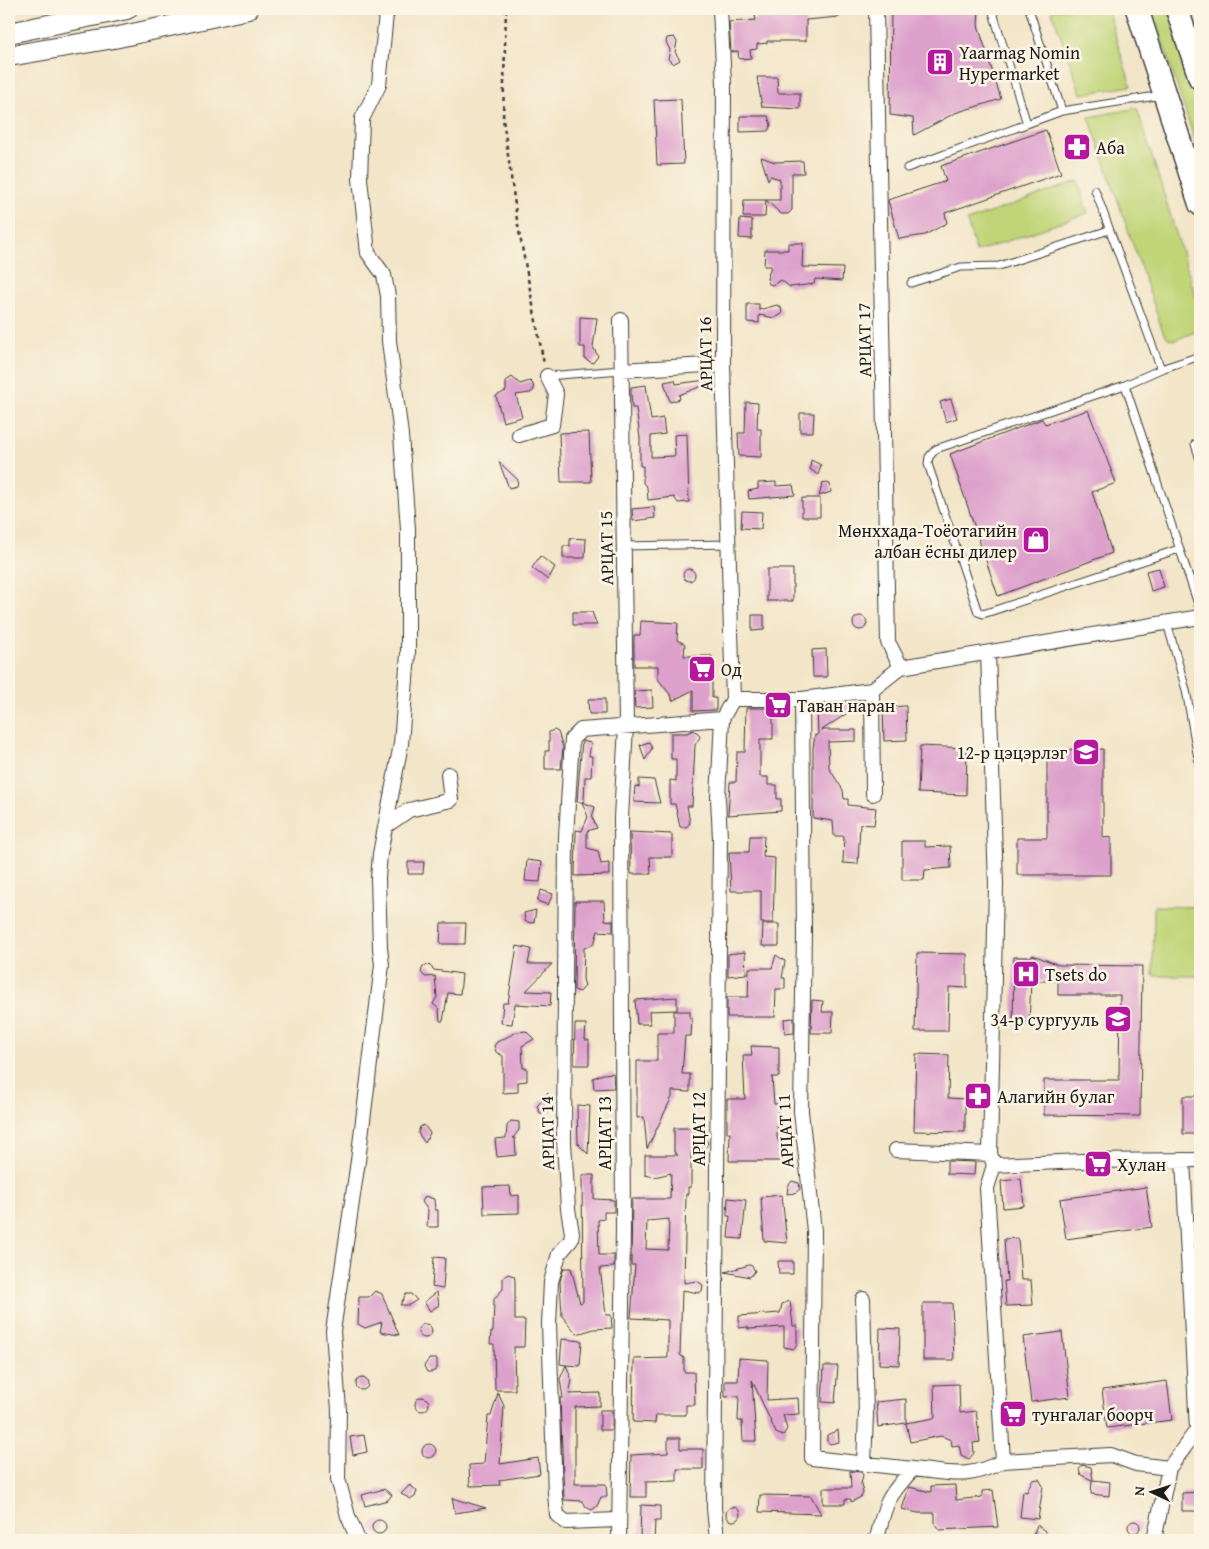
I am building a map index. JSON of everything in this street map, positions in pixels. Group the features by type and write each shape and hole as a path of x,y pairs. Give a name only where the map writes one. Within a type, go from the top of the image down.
{"highway":[{"path":"1137,9 1200,204"},
{"path":"1177,9 1200,78"}],"main road":[{"path":"9,33 127,9"},
{"path":"9,56 114,38 248,9"}],"street":[{"path":"358,1540 348,1516 338,1479 339,1410 333,1331 358,1161 382,965 378,878 380,854 401,744 408,654 408,529 401,435 388,341 388,296 384,275 368,253 360,179 362,119 379,85 386,14 391,9"},
{"name":"АРЦАТ 16","path":"720,9 724,83 723,364 733,699"},
{"name":"АРЦАТ 17","path":"876,9 888,642 901,667"},
{"name":"АРЦАТ 15","path":"621,320 626,726"},
{"path":"621,370 723,364"},
{"path":"519,435 552,425 556,394 547,376"},
{"path":"626,726 722,719 733,699 802,699 872,690 901,667 1200,617"},
{"path":"988,653 996,884 992,1160 987,1188 1003,1461 1111,1455 1136,1464 1169,1468"},
{"path":"872,690 873,794"},
{"name":"АРЦАТ 11","path":"802,699 804,934 801,1111 814,1231 812,1458 968,1475 983,1472 1003,1461"},
{"name":"АРЦАТ 12","path":"716,1540 714,1498 720,847 718,798 722,719"},
{"name":"АРЦАТ 14","path":"618,1520 566,1522 556,1515 550,1324 551,1282 559,1254 571,1240 572,1233 568,1209 564,1142 566,836 570,753 572,739 581,730 626,726"},
{"name":"АРЦАТ 13","path":"619,1540 623,1227 621,818 626,726"},
{"path":"386,826 409,810 451,800 448,774"},
{"path":"896,1150 992,1160 1200,1160"},
{"path":"1154,1540 1169,1468 1199,1431 1183,1160"},
{"path":"863,1299 866,1414 864,1464"},
{"path":"877,1540 884,1505 895,1488 913,1469"}],"lane":[{"path":"992,9 1027,124"},
{"path":"1028,9 1062,110"},
{"path":"907,168 1062,110 1165,95"},
{"path":"1095,190 1161,369"},
{"path":"911,283 961,267 999,266 1109,230"},
{"path":"1179,549 983,614 978,612 928,464 929,457 936,449 1125,385 1161,369 1200,356"},
{"path":"547,376 621,370"},
{"path":"1125,385 1200,610"},
{"path":"1196,444 1200,460"},
{"path":"625,546 728,544"},
{"path":"1167,623 1186,690 1200,770"}],"path":[{"path":"506,9 504,127 517,220 547,376"}],"green space":[{"path":"1051,9 1107,9 1131,86 1081,94"},
{"path":"1152,9 1168,9 1200,107 1200,157"},
{"path":"1137,108 1200,310 1200,330 1175,340 1169,339 1163,332 1089,117"},
{"path":"1078,181 1088,213 976,252 967,221"},
{"path":"1154,906 1200,907 1200,976 1153,976"}],"building":[{"path":"754,9 839,9 839,17 806,20 806,41 767,41 767,43 757,44 757,49 750,50 751,58 739,59 738,51 731,52 729,22 756,20"},
{"name":"Yaarmag Nomin Hypermarket","path":"891,9 979,9 978,25 1001,99 955,113 914,135 913,118 890,115"},
{"path":"674,37 677,42 675,52 680,60 673,64 668,59 670,50 666,42 667,38"},
{"path":"757,77 777,77 778,93 800,93 800,109 762,107"},
{"path":"681,99 684,164 657,165 654,100"},
{"path":"740,116 768,116 771,125 768,131 740,132"},
{"path":"1046,130 1061,173 945,213 947,223 925,235 899,239 888,200 946,181 941,166"},
{"path":"761,157 775,162 803,161 804,173 792,173 792,210 788,214 781,214 766,200 780,200 780,179 770,176 768,180"},
{"path":"744,200 766,200 765,217 743,217"},
{"path":"740,219 752,220 752,239 739,238"},
{"path":"788,243 803,243 802,267 843,268 842,281 815,279 814,284 790,287 781,280 772,285 769,284 767,279 771,266 764,266 765,250 788,250"},
{"path":"747,304 759,304 759,310 777,305 781,307 782,314 775,318 759,315 759,323 747,322"},
{"path":"580,317 597,318 593,347 598,356 593,363 585,359 585,347 580,347"},
{"path":"512,377 520,384 530,381 533,384 534,390 530,393 516,395 522,417 503,422 496,396 506,391 506,381"},
{"path":"675,380 676,384 706,380 707,384 679,395 680,399 670,402 664,382"},
{"path":"646,385 651,420 663,418 665,434 651,436 651,457 675,456 674,435 687,434 689,502 678,503 674,497 648,500 647,487 643,483 643,466 640,466 640,438 636,408 632,408 631,394 631,387"},
{"path":"951,399 957,418 946,422 940,402"},
{"path":"746,402 758,403 757,429 761,429 761,457 739,456 738,433 745,433"},
{"path":"1088,410 1116,483 1092,492 1112,553 998,596 950,454 1042,419 1045,424"},
{"path":"800,413 814,413 813,432 800,432"},
{"path":"589,432 591,482 561,482 559,433"},
{"path":"811,460 821,465 818,475 810,469"},
{"path":"499,462 518,480 517,486 509,488"},
{"path":"776,482 776,486 793,485 795,495 749,499 748,491 758,489 758,483"},
{"path":"823,482 830,484 831,492 819,496"},
{"path":"802,498 820,498 820,517 802,517"},
{"path":"654,507 655,518 633,521 632,509"},
{"path":"742,511 762,512 761,529 741,528"},
{"path":"570,538 586,539 585,558 563,558 563,546 570,546"},
{"path":"540,556 555,567 548,580 532,568"},
{"path":"1159,568 1164,587 1151,591 1146,571"},
{"path":"687,569 691,569 695,575 691,581 687,581 683,577 683,573"},
{"path":"767,569 793,569 793,601 767,601"},
{"path":"573,612 592,612 597,625 573,625"},
{"path":"752,615 764,615 764,630 752,631"},
{"path":"857,616 863,616 867,623 863,630 857,630 853,626 853,620"},
{"path":"641,621 678,623 677,640 685,644 684,656 712,656 712,698 716,698 716,710 693,711 693,690 672,701 672,697 658,679 658,666 634,666 634,635 640,635"},
{"path":"826,649 827,677 813,677 812,650"},
{"path":"652,690 653,707 635,708 634,691"},
{"path":"588,699 605,699 605,714 589,714"},
{"path":"847,702 861,704 822,730 856,730 856,741 828,742 829,768 843,790 844,799 848,799 848,805 876,808 874,825 860,824 858,864 843,863 844,836 834,836 833,821 813,818 813,748 815,735 818,735 817,706"},
{"path":"906,706 907,740 884,741 883,707"},
{"path":"746,708 773,708 773,739 760,739 760,777 768,777 768,785 777,785 777,799 781,799 781,811 728,815 730,782 736,782 737,752 745,752"},
{"path":"554,730 558,732 563,747 561,769 545,769 545,751 549,751 549,732"},
{"path":"693,730 700,737 695,745 692,806 687,806 690,823 686,827 680,827 675,804 670,804 670,780 676,781 676,759 671,759 671,733 687,733"},
{"path":"582,741 591,743 589,756 592,756 591,777 585,777 584,802 577,802"},
{"path":"649,742 652,748 645,760 640,745"},
{"path":"920,746 967,748 966,795 918,793"},
{"path":"1103,749 1103,838 1111,837 1111,875 1017,875 1017,838 1047,838 1047,750"},
{"path":"639,779 654,780 660,803 634,802 635,786 639,787"},
{"path":"582,802 595,807 592,817 597,828 587,831 587,848 598,851 601,864 609,863 609,875 575,876 576,830 582,831 588,817"},
{"path":"630,832 672,834 672,857 650,857 651,874 631,874"},
{"path":"750,836 764,836 763,857 775,858 773,923 761,923 761,891 731,891 729,852 749,852"},
{"path":"902,841 925,841 925,847 950,846 951,868 925,870 924,880 902,880"},
{"path":"527,860 542,862 540,882 525,881"},
{"path":"408,862 424,862 423,874 408,874"},
{"path":"541,890 553,894 548,905 537,901"},
{"path":"575,901 604,901 605,920 613,921 613,932 598,931 594,944 584,948 583,979 585,986 580,992 574,990"},
{"path":"536,910 534,922 525,921 524,913"},
{"path":"441,923 466,923 465,944 440,944"},
{"path":"763,924 779,924 779,946 762,946"},
{"path":"517,946 531,949 528,964 552,964 526,991 551,992 550,1006 515,1004 512,1024 501,1023 503,1003 508,1003"},
{"path":"745,952 746,974 728,976 728,954"},
{"path":"917,953 967,954 967,988 949,987 948,1031 915,1031"},
{"path":"776,955 785,961 782,978 785,978 785,989 776,989 775,1017 727,1017 727,997 748,997 749,968 772,968"},
{"name":"34-р сургууль","path":"1033,955 1059,965 1142,966 1140,1116 1044,1115 1044,1080 1119,1080 1120,995 1058,995 1058,981 1031,981 1029,1022 1013,1022 1014,957 1030,957"},
{"path":"429,965 434,970 462,974 460,994 448,993 443,1021 440,1021 439,1009 433,1004 437,997 435,976 425,977 421,972 423,966"},
{"path":"677,997 677,1010 649,1011 650,1024 637,1024 635,1000"},
{"path":"812,1000 823,1001 822,1012 833,1012 832,1033 811,1033"},
{"path":"674,1011 690,1011 690,1019 692,1018 691,1036 685,1036 682,1074 690,1074 690,1092 672,1091 672,1097 647,1149 644,1117 637,1118 637,1061 657,1061 657,1033 674,1033"},
{"path":"794,1018 794,1033 785,1034 784,1019"},
{"path":"575,1024 586,1024 585,1040 589,1040 589,1065 574,1065"},
{"path":"526,1031 534,1039 522,1046 523,1068 527,1068 527,1081 518,1082 518,1092 503,1093 503,1056 496,1052 494,1046 497,1042 517,1032"},
{"path":"751,1046 779,1047 779,1077 772,1077 774,1104 778,1104 777,1137 781,1148 780,1161 729,1161 730,1133 727,1133 727,1099 745,1099 743,1055 752,1055"},
{"path":"916,1054 949,1055 948,1098 965,1099 965,1132 914,1131"},
{"path":"613,1073 614,1088 594,1089 593,1078"},
{"path":"548,1093 548,1103 554,1104 547,1113 540,1113 537,1106"},
{"path":"1183,1096 1200,1096 1200,1134 1183,1134"},
{"path":"577,1105 590,1106 588,1154 578,1144"},
{"path":"511,1121 519,1122 519,1130 513,1138 515,1138 516,1155 497,1157 495,1139 506,1138 507,1126"},
{"path":"424,1125 430,1133 425,1143 418,1133 420,1127"},
{"path":"674,1128 695,1128 694,1136 705,1138 708,1143 704,1149 691,1152 691,1187 688,1187 688,1194 686,1194 684,1283 697,1281 703,1285 702,1291 699,1293 682,1290 680,1355 684,1358 684,1372 694,1372 695,1405 686,1405 686,1415 656,1415 655,1423 633,1422 634,1359 668,1358 668,1320 631,1318 635,1265 631,1265 632,1199 670,1199 671,1173 655,1177 645,1175 645,1155 678,1155 674,1152","holes":["669,1219 668,1250 646,1249 647,1221"]},
{"path":"947,1161 975,1162 974,1175 947,1174"},
{"path":"582,1175 594,1175 594,1199 614,1200 614,1212 604,1212 604,1219 598,1220 599,1255 614,1255 614,1267 600,1268 606,1315 611,1315 612,1328 594,1329 577,1334 562,1316 560,1281 564,1268 571,1268 580,1303 583,1302"},
{"path":"1021,1179 1024,1206 1003,1208 1001,1181"},
{"path":"792,1181 799,1183 800,1189 795,1193 787,1194 788,1186"},
{"path":"510,1186 511,1196 519,1195 519,1213 484,1214 483,1187"},
{"path":"1146,1187 1152,1227 1066,1239 1060,1199"},
{"path":"782,1195 787,1243 764,1241 761,1197"},
{"path":"425,1196 434,1199 435,1210 438,1210 438,1227 427,1227 428,1210 422,1202"},
{"path":"728,1198 746,1200 742,1239 728,1238 730,1216 727,1216"},
{"path":"1018,1238 1021,1280 1031,1280 1033,1305 1006,1306 1004,1281 1007,1281 1004,1239"},
{"path":"434,1257 445,1258 443,1289 432,1287"},
{"path":"778,1261 793,1261 793,1274 779,1274"},
{"path":"749,1265 755,1271 750,1277 725,1272"},
{"path":"508,1274 514,1276 515,1280 515,1320 525,1320 524,1347 514,1347 515,1390 495,1390 494,1344 490,1344 491,1332 493,1332 494,1299 503,1289 503,1278"},
{"path":"375,1291 382,1294 399,1335 380,1332 382,1322 365,1328 358,1324 359,1297 369,1297"},
{"path":"437,1292 439,1305 430,1311 424,1302"},
{"path":"406,1294 411,1294 417,1300 409,1305 400,1305"},
{"path":"790,1301 793,1326 797,1326 797,1343 794,1349 784,1347 784,1327 739,1328 739,1316 780,1313 782,1304"},
{"path":"923,1303 952,1303 954,1360 923,1360"},
{"path":"425,1324 430,1326 432,1331 430,1336 425,1338 420,1336 418,1331 420,1326"},
{"path":"880,1328 900,1329 899,1365 879,1364"},
{"path":"1062,1332 1070,1397 1031,1402 1023,1337"},
{"path":"562,1339 582,1341 580,1366 560,1364"},
{"path":"739,1358 768,1360 767,1400 798,1398 799,1414 783,1415 787,1429 783,1436 776,1433 752,1380 756,1441 743,1441 742,1421 738,1421 739,1396 725,1397 725,1381 738,1381"},
{"path":"429,1359 437,1359 437,1369 432,1372 427,1372 424,1366"},
{"path":"566,1365 572,1380 569,1394 600,1393 600,1406 575,1407 575,1484 606,1484 607,1497 601,1497 597,1506 592,1510 586,1507 583,1501 564,1500 560,1398 563,1398 560,1379"},
{"path":"824,1366 838,1366 835,1403 822,1402"},
{"path":"364,1378 367,1379 367,1389 360,1390 357,1389 356,1382 357,1379"},
{"path":"1167,1381 1172,1420 1107,1428 1102,1390"},
{"path":"959,1384 960,1413 976,1411 980,1442 973,1443 974,1453 969,1459 961,1455 959,1445 952,1446 951,1440 941,1436 910,1442 906,1423 935,1418 934,1385"},
{"path":"498,1393 504,1406 500,1464 538,1458 540,1474 499,1480 500,1485 470,1486 469,1465 484,1464 488,1416 491,1416"},
{"path":"422,1397 427,1399 429,1404 427,1409 422,1411 417,1409 415,1404 417,1399"},
{"path":"906,1399 906,1423 878,1427 876,1402"},
{"path":"600,1410 612,1410 612,1430 600,1430"},
{"path":"838,1430 839,1442 830,1444 827,1441 827,1435"},
{"path":"364,1435 367,1452 353,1455 350,1437"},
{"path":"668,1438 680,1438 680,1449 703,1449 703,1469 677,1469 677,1481 646,1482 646,1497 630,1497 631,1455 668,1453"},
{"path":"429,1444 434,1446 436,1451 434,1456 429,1458 424,1456 422,1451 424,1446"},
{"path":"1082,1465 1091,1467 1093,1480 1110,1482 1109,1496 1091,1494 1092,1480 1081,1475 1079,1469"},
{"path":"850,1471 861,1472 863,1475 861,1484 863,1493 861,1497 851,1502 851,1499 845,1499 845,1504 823,1504 823,1488 851,1488"},
{"path":"1039,1479 1043,1486 1038,1519 1020,1517 1023,1491 1027,1492 1032,1480"},
{"path":"410,1485 417,1491 415,1497 411,1499 401,1494"},
{"path":"955,1485 956,1500 982,1497 982,1491 993,1490 998,1527 939,1530 935,1524 935,1513 918,1513 902,1509 909,1487 931,1492 931,1486"},
{"path":"384,1489 392,1495 388,1500 365,1506 362,1495"},
{"path":"1200,1492 1200,1511 1182,1511 1182,1493"},
{"path":"760,1495 811,1496 821,1514 759,1512"},
{"path":"452,1498 486,1508 455,1513"},
{"path":"641,1505 660,1506 660,1521 655,1521 654,1540 640,1540"},
{"path":"733,1507 738,1509 740,1514 738,1519 733,1521 728,1519 726,1514 728,1509"},
{"path":"379,1520 384,1522 386,1527 384,1532 379,1534 374,1532 372,1527 374,1522"},
{"path":"1136,1521 1139,1522 1139,1532 1132,1533 1129,1532 1128,1525 1129,1522"},
{"path":"1037,1525 1045,1531 1046,1535 1043,1540 1036,1540 1033,1536"}],"place":[{"name":"Yaarmag Nomin Hypermarket","path":"940,62"},
{"name":"Аба","path":"1077,147"},
{"name":"Мөнххада-Тоёотагийн албан ёсны дилер","path":"1036,540"},
{"name":"Од","path":"702,669"},
{"name":"Таван наран","path":"778,705"},
{"name":"12-р цэцэрлэг","path":"1086,752"},
{"name":"Tsets do","path":"1026,974"},
{"name":"34-р сургууль","path":"1118,1019"},
{"name":"Алагийн булаг","path":"978,1096"},
{"name":"Хулан","path":"1098,1164"},
{"name":"тунгалаг боорч","path":"1013,1414"}]}
